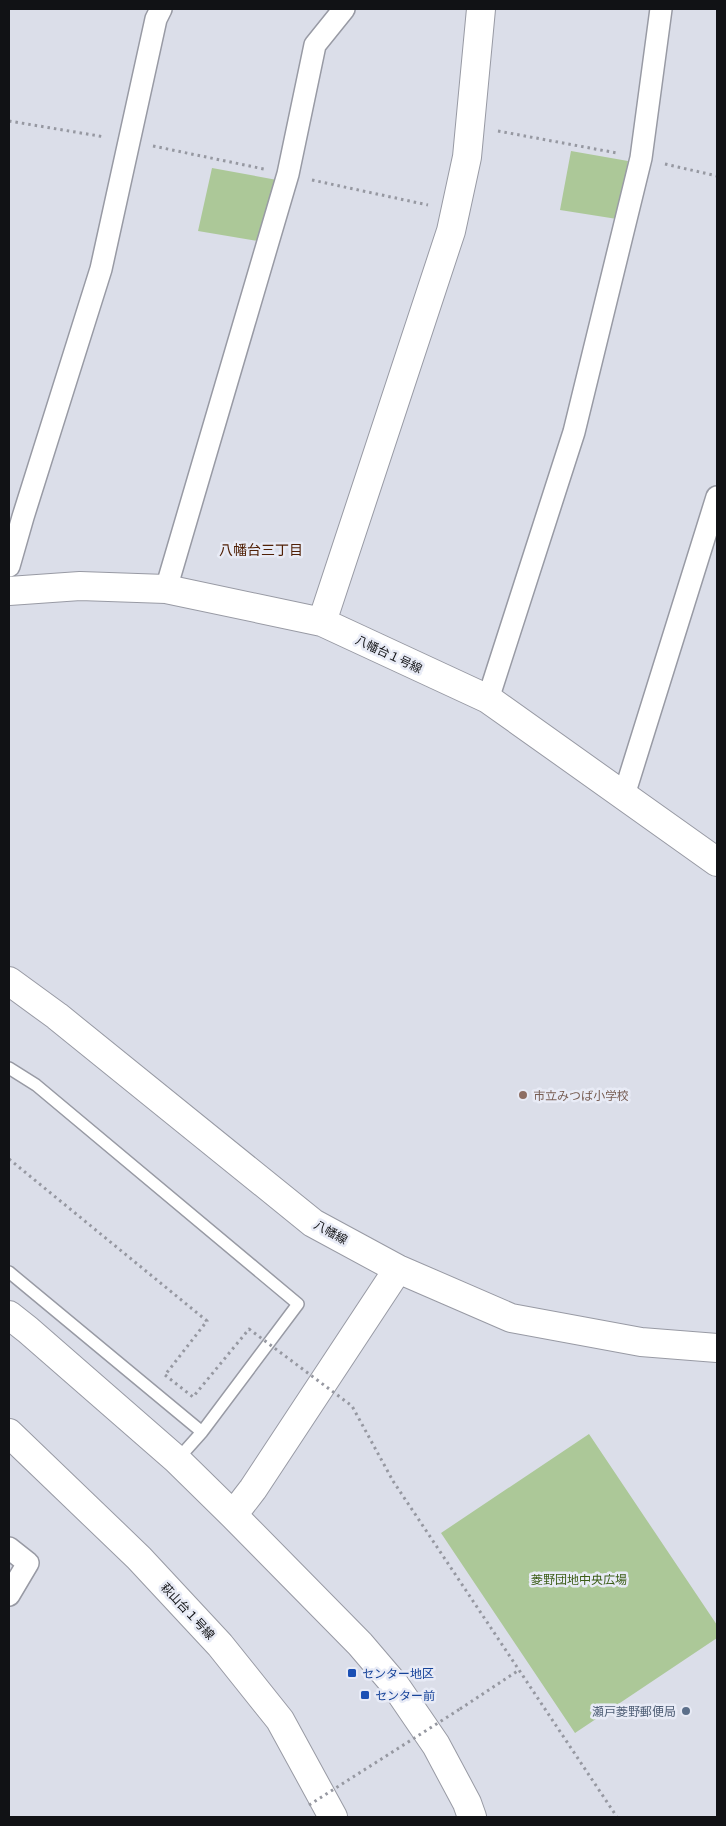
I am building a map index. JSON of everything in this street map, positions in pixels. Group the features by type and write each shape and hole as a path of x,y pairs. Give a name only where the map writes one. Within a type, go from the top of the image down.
{"street":[{"path":"9,566 22,517 101,269 156,19 161,9"},
{"path":"166,589 288,174 315,45 344,9"},
{"path":"322,622 451,231 467,157 482,9"},
{"path":"488,699 574,432 641,158 661,9"},
{"path":"624,795 717,497"},
{"name":"八幡台１号線","path":"9,591 80,586 166,589 322,622 488,699 717,862"},
{"name":"八幡線","path":"9,981 57,1016 313,1223 398,1269 511,1318 641,1342 717,1348"},
{"path":"233,1515 253,1489 398,1269"},
{"path":"9,1315 177,1460 360,1644 395,1686 436,1745 467,1803 472,1817"},
{"name":"萩山台１号線","path":"9,1433 139,1558 220,1645 280,1720 333,1817"},
{"path":"9,1548 28,1563 9,1595"}],"lane":[{"path":"9,1068 36,1085 298,1304 202,1432 177,1460"},
{"path":"9,1272 202,1432"}],"path":[{"path":"9,121 129,141 456,211"},
{"path":"470,126 641,158 717,176"},
{"path":"9,1159 208,1321 165,1374 193,1397 249,1329 352,1406 393,1481 618,1817"},
{"path":"309,1805 460,1710 519,1670"}],"green space":[{"path":"571,151 628,161 617,219 560,210"},
{"path":"212,168 277,180 258,241 198,231"},
{"name":"菱野団地中央広場","path":"589,1434 717,1625 717,1638 575,1733 441,1533"}],"place":[{"name":"市立みつば小学校","path":"523,1095"},
{"name":"センター地区","path":"352,1673"},
{"name":"センター前","path":"365,1695"},
{"name":"瀬戸菱野郵便局","path":"686,1711"}],"district":[{"name":"八幡台三丁目","path":"261,550"}]}
